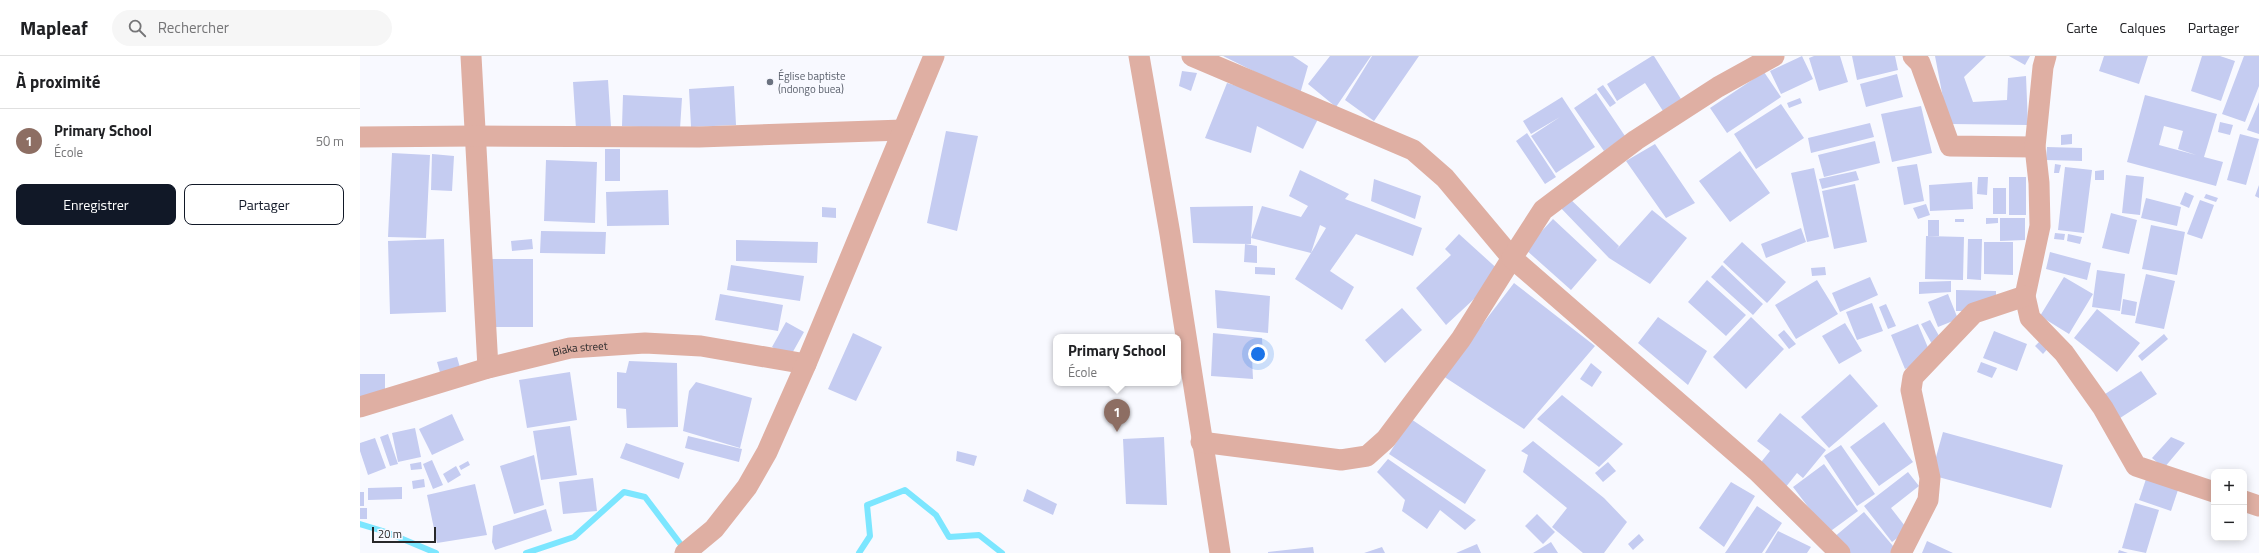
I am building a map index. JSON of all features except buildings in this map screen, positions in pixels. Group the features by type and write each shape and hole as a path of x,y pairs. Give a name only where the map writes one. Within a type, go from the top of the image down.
{"street":[{"path":"471,56 488,368"},
{"path":"685,553 714,529 746,487 763,458 806,364 934,56"},
{"path":"1138,56 1170,234 1201,442 1220,553"},
{"path":"1192,56 1413,150 1445,178 1512,258 1757,471 1840,553"},
{"path":"1201,442 1341,460 1367,456 1386,439 1461,339 1542,210 1636,140 1718,87 1774,56"},
{"path":"1913,56 1920,63 1950,146 2035,147"},
{"path":"2046,56 2043,67 2035,147 2039,183 2040,226 2025,296 2030,318 2064,353 2103,408 2136,466 2211,491"},
{"path":"360,137 699,137 903,130"},
{"path":"1901,553 1928,500 1930,478 1911,390 1913,377 1974,313 2025,296"},
{"name":"Biaka street","path":"360,407 488,368 570,348 645,343 701,346 806,364"},
{"path":"2247,503 2259,506"}],"waterway":[{"path":"859,553 870,536 867,505 905,490 936,515 949,537 979,535 1002,553"},
{"path":"526,553 574,537 624,492 645,497 685,550"},
{"path":"360,524 386,532 436,553"}],"place":[{"name":"Église baptiste (ndongo buea)","path":"770,82"},
{"name":"Primary School","path":"1117,432"}]}
